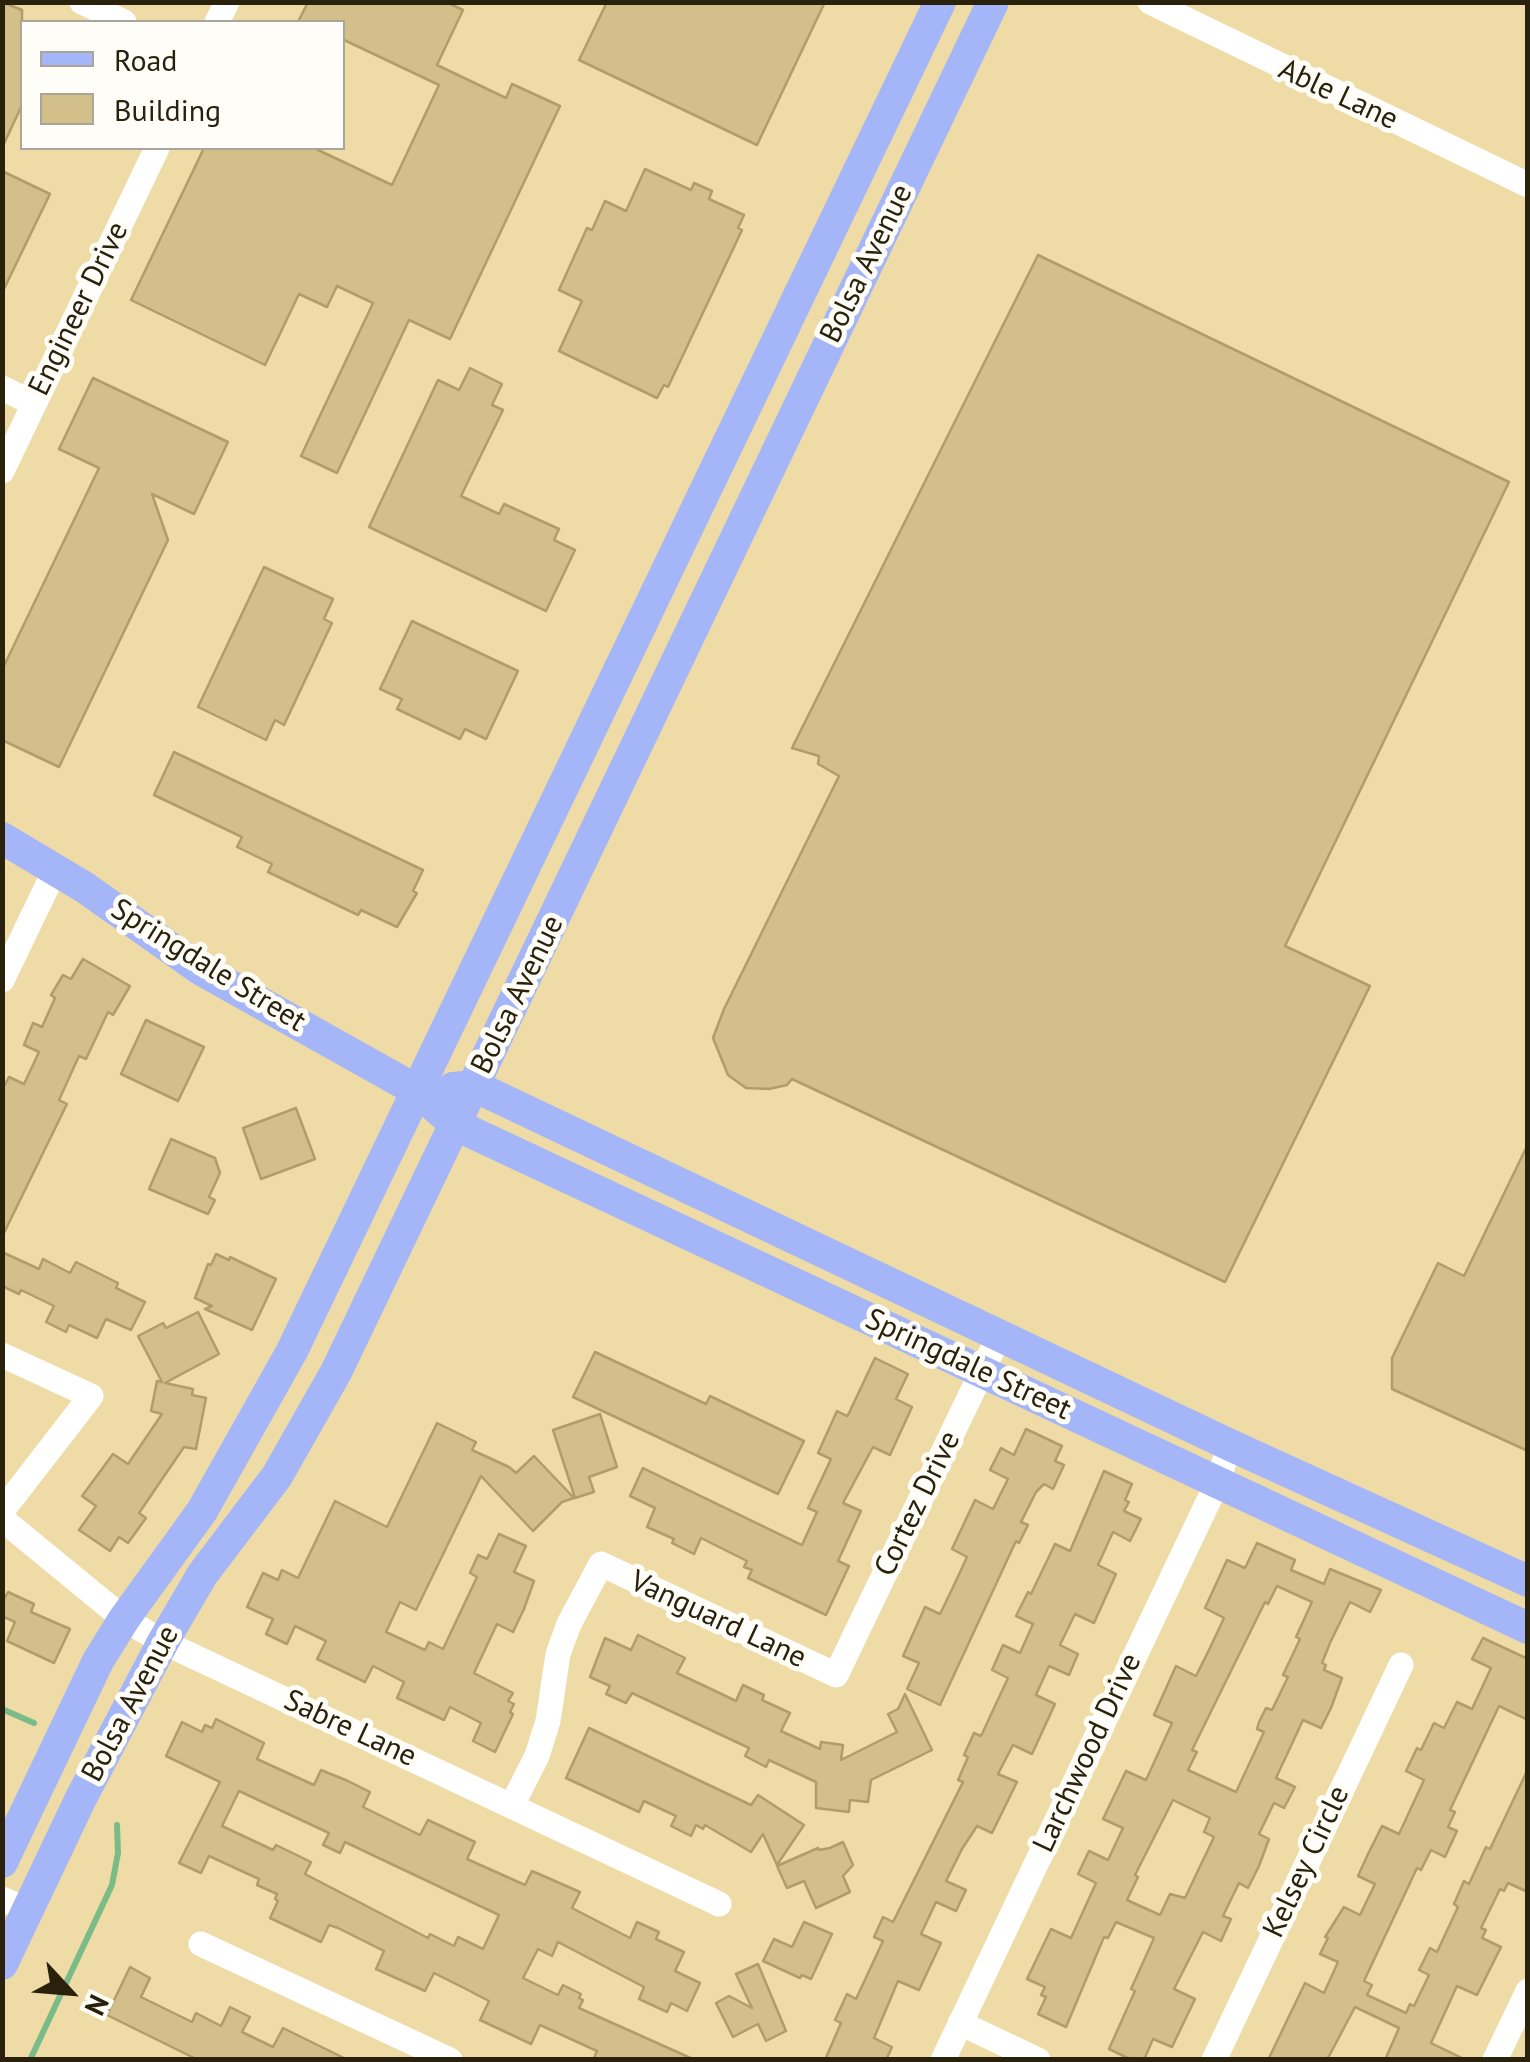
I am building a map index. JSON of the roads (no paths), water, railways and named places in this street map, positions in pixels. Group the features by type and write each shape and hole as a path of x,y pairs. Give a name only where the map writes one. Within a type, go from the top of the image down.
{"main road":[{"name":"Bolsa Avenue","path":"2,1862 98,1661 124,1618 202,1511 292,1351 940,2"},
{"name":"Bolsa Avenue","path":"2,1964 15,1905 81,1798 202,1576 277,1476 407,1229 993,2"},
{"path":"693,628 686,610 689,591 747,474 750,458 744,445 730,435"},
{"name":"Springdale Street","path":"2,838 56,870 200,969 416,1090 456,1124 1528,1628"},
{"name":"Springdale Street","path":"416,1090 474,1086 1528,1582"}],"street":[{"path":"82,2 120,20"},
{"name":"Able Lane","path":"1150,2 1528,185"},
{"name":"Engineer Drive","path":"2,472 156,150"},
{"path":"2,388 32,403"},
{"path":"2,980 56,870"},
{"name":"Cortez Drive","path":"836,1675 1000,1334"},
{"path":"2,1355 92,1396 2,1510"},
{"name":"Larchwood Drive","path":"942,2060 1216,1483 1230,1444"},
{"name":"Sabre Lane","path":"2,1519 124,1618 163,1642 719,1904"},
{"name":"Vanguard Lane","path":"512,1805 537,1756 548,1721 558,1654 600,1564 836,1675"},
{"name":"Kelsey Circle","path":"1214,2060 1401,1666"},
{"path":"201,1944 450,2060"},
{"path":"1495,2060 1528,1991"},
{"path":"960,2022 1038,2060"}],"waterway":[{"path":"2,1709 34,1723"},
{"path":"30,2060 112,1885 118,1853 117,1825"}]}
